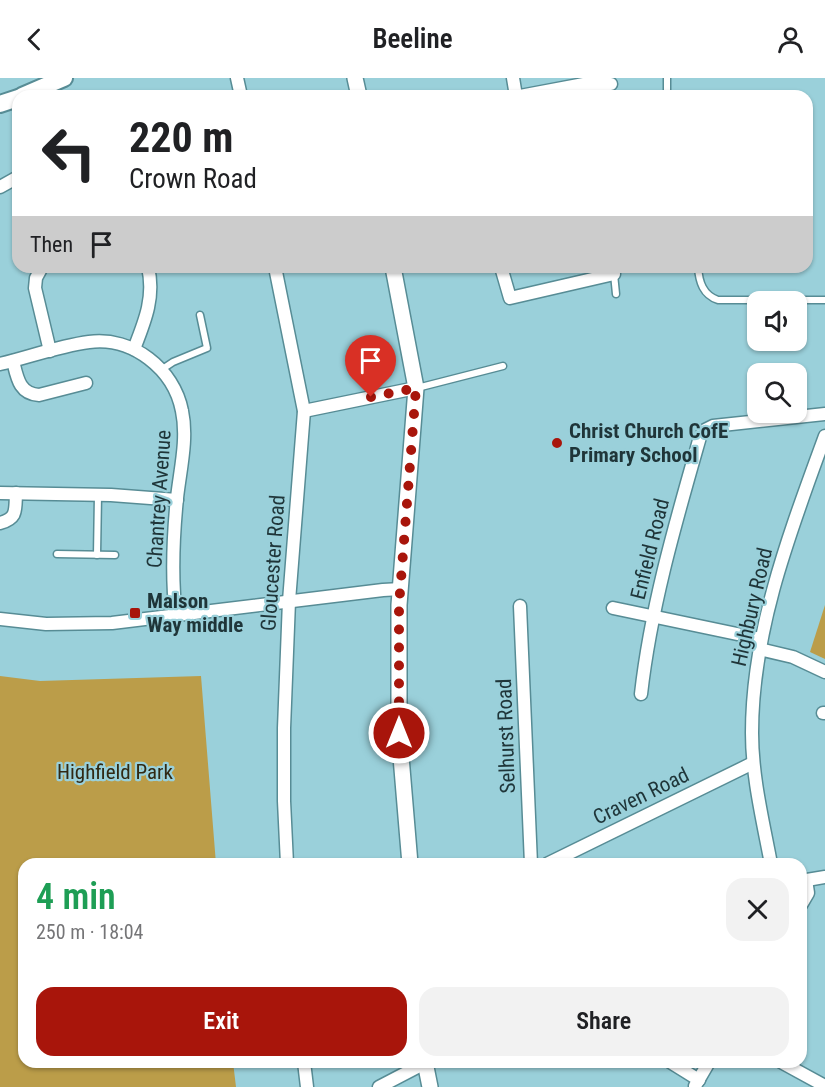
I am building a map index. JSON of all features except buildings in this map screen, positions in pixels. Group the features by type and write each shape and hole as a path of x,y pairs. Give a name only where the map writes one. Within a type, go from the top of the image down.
{"main road":[{"path":"36,90 64,78"}],"street":[{"path":"551,90 584,84 612,86"},
{"path":"39,273 35,288 50,351"},
{"path":"134,348 148,315 151,297 149,273"},
{"name":"Gloucester Road","path":"276,273 304,411 289,601 284,749 287,858"},
{"path":"394,273 416,388 399,605 399,733 409,858"},
{"path":"503,273 510,298 606,273"},
{"name":"Chantrey Avenue","path":"0,364 90,342 123,344 134,348 161,370 178,396 183,412 184,429 172,564 176,616"},
{"path":"13,361 21,387 32,395 86,383"},
{"path":"304,411 416,388"},
{"name":"Enfield Road","path":"642,694 646,655 654,615 700,437 705,430 713,426 825,414"},
{"name":"Highbury Road","path":"770,858 753,763 752,723 760,644 782,557 825,436"},
{"path":"0,493 98,494 177,500"},
{"path":"0,523 13,517 16,493"},
{"path":"0,619 46,624 76,624 176,616 383,590 401,590"},
{"name":"Selhurst Road","path":"520,606 531,858"},
{"path":"613,608 654,615 760,644 825,672"},
{"name":"Craven Road","path":"559,858 753,763"},
{"path":"807,880 825,877"},
{"path":"305,1068 307,1087"},
{"path":"379,1087 415,1068"},
{"path":"427,1068 430,1087"},
{"path":"677,1068 697,1084 706,1068"},
{"path":"792,1068 825,1086"}],"lane":[{"path":"614,273 616,294"},
{"path":"698,273 703,288 710,297 718,300 825,300"},
{"path":"161,370 173,362 207,348 200,315"},
{"path":"416,388 503,366"},
{"path":"97,555 98,494"},
{"path":"57,554 115,555"}],"green space":[{"path":"825,605 825,659 810,652"},
{"name":"Highfield Park","path":"0,676 40,681 201,676 216,858 18,858 18,1068 234,1068 236,1087 0,1087"}],"place":[{"name":"Christ Church CofE Primary School","path":"557,443"},
{"name":"Malson Way middle","path":"135,613"}],"route":[{"path":"371,397 416,388 399,605 399,733"}]}
